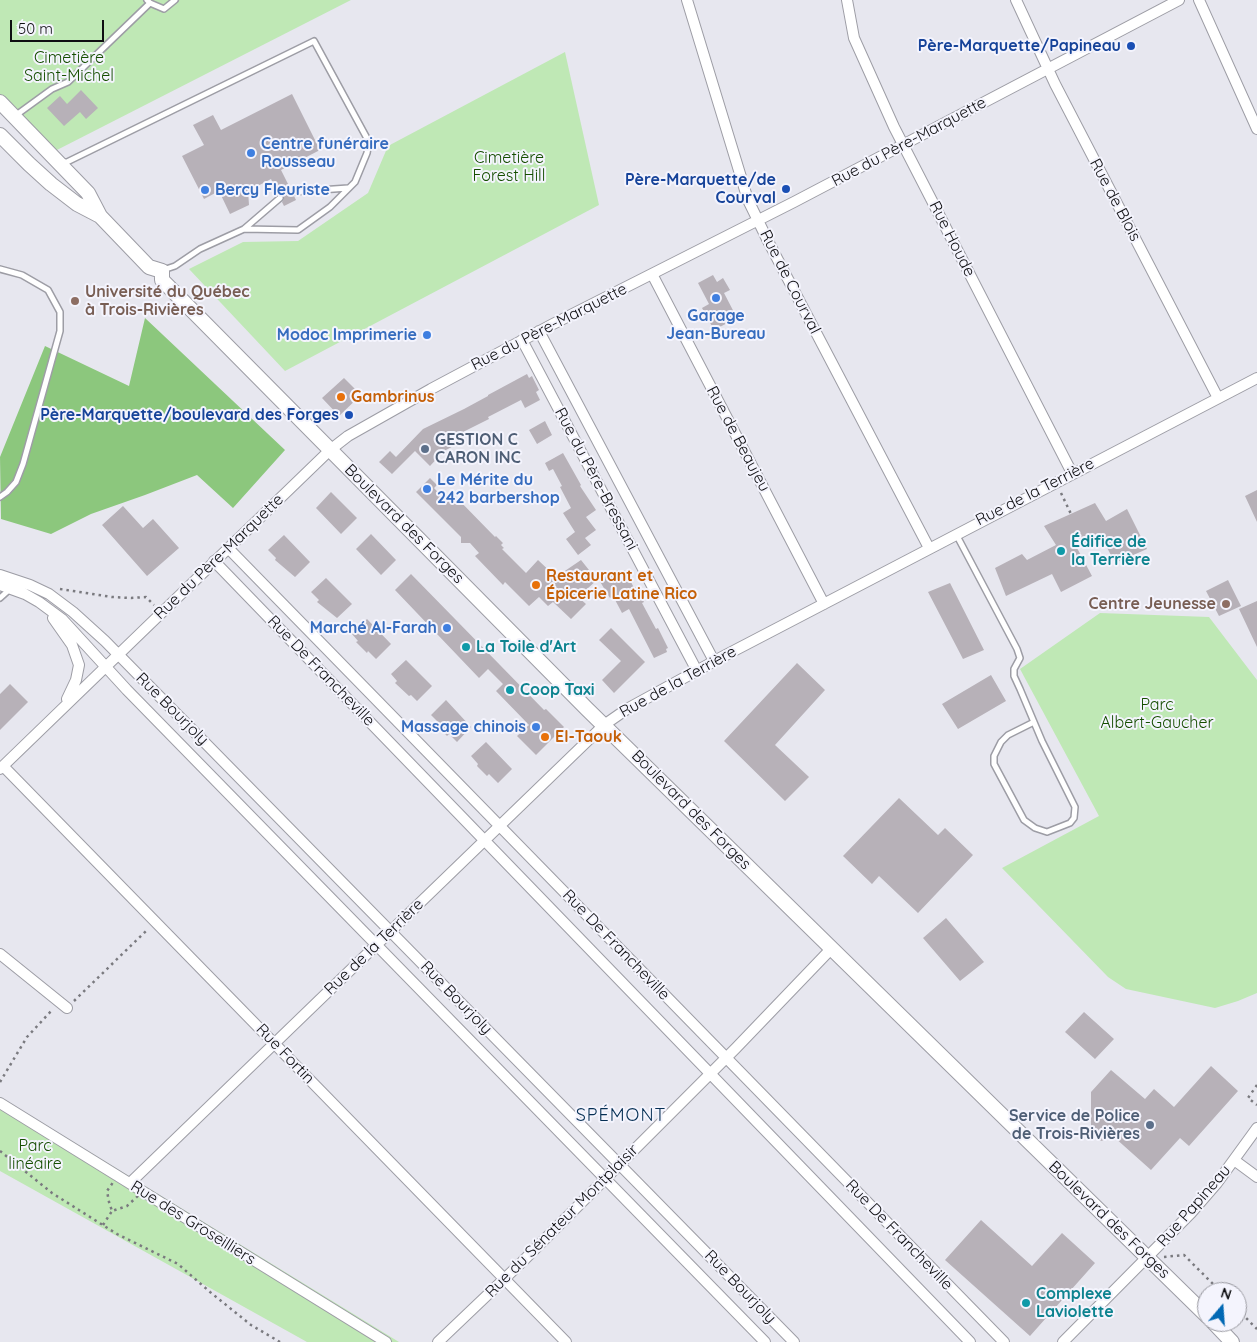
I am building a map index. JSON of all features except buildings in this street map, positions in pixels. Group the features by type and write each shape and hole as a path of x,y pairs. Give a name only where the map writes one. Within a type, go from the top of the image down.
{"main road":[{"path":"0,102 88,193 100,216 149,267 162,271"},
{"path":"0,135 51,184 77,204 100,216"},
{"name":"Boulevard des Forges","path":"162,271 162,280 604,725 1197,1306"},
{"path":"1222,1332 1232,1342"}],"street":[{"name":"Rue de Courval","path":"687,0 748,200 929,548"},
{"name":"Rue Houde","path":"847,0 856,43 904,145 1072,473"},
{"name":"Rue de Blois","path":"1016,0 1047,68 1218,398"},
{"name":"Rue du Père-Marquette","path":"2,767 330,450 348,436 522,340 904,145 1179,0"},
{"path":"1199,0 1257,129"},
{"name":"Rue de Beaujeu","path":"652,274 824,604"},
{"name":"Rue du Père-Bressani","path":"539,332 714,661"},
{"name":"Rue du Père-Bressani","path":"522,340 697,670"},
{"name":"Rue de la Terrière","path":"130,1183 604,725 627,709 697,670 1257,378"},
{"name":"Rue De Francheville","path":"228,548 1004,1342"},
{"name":"Rue De Francheville","path":"214,561 970,1342"},
{"name":"Rue Bourjoly","path":"0,575 30,585 49,594 81,618 794,1342"},
{"name":"Rue Bourjoly","path":"0,585 25,594 62,619 127,690 765,1342"},
{"path":"45,606 68,638 78,660 78,676 64,707"},
{"name":"Rue Fortin","path":"2,767 566,1342"},
{"name":"Rue du Sénateur Montplaisir","path":"438,1342 505,1279 726,1058 831,949"},
{"path":"0,954 67,1008"},
{"name":"Rue des Groseilliers","path":"0,1103 386,1342"},
{"name":"Rue Papineau","path":"1063,1342 1191,1213 1217,1183 1257,1128"},
{"path":"1234,1160 1257,1177"}],"lane":[{"path":"17,119 19,113 52,88 68,82 148,2 164,9 175,0"},
{"path":"59,163 67,162 314,41 369,142 367,153 354,182 330,207 298,230 244,229"},
{"path":"292,192 348,188"},
{"path":"162,271 175,266 200,249 244,229 280,198"},
{"path":"0,269 22,275 48,290 60,312 60,331 23,464 16,482 0,497"},
{"path":"956,534 1017,649 1020,658 1014,669 1014,676 1075,807 1074,818 1070,823 1047,832 1035,828 1024,820 994,764 994,756 1001,742 1008,735 1034,722"},
{"path":"0,598 10,589"}],"path":[{"path":"1055,482 1072,514"},
{"path":"49,594 56,588 112,597 146,597 161,613"},
{"path":"67,1008 155,922"},
{"path":"0,1082 27,1037 45,1018"},
{"path":"1257,1085 1248,1098 1257,1105"},
{"path":"0,1151 52,1193 117,1234 178,1264 251,1325 280,1342"},
{"path":"103,1225 112,1211 128,1206 140,1194 130,1183 116,1178 109,1187 107,1195 112,1211"},
{"name":"Boulevard des Forges","path":"1184,1255 1211,1282"},
{"path":"1247,1319 1257,1329"}],"green space":[{"name":"Cimetière Saint-Michel","path":"0,0 351,0 53,152 0,102"},
{"name":"Cimetière Forest Hill","path":"565,52 599,205 285,371 189,269 243,242 298,241 368,193 388,146"},
{"path":"145,318 285,450 233,508 197,475 91,514 51,534 1,519 0,457 45,346 129,386"},
{"name":"Parc Albert-Gaucher","path":"1100,613 1209,617 1257,680 1257,993 1238,1001 1215,1008 1126,989 1108,977 1002,868 1099,816 1020,669"},
{"name":"Parc linéaire","path":"0,1097 399,1342 307,1342 0,1171"}],"place":[{"name":"Père-Marquette/Papineau","path":"1131,46"},
{"name":"Centre funéraire Rousseau","path":"251,153"},
{"name":"Père-Marquette/de Courval","path":"786,189"},
{"name":"Bercy Fleuriste","path":"205,190"},
{"name":"Garage Jean-Bureau","path":"716,298"},
{"name":"Université du Québec à Trois-Rivières","path":"75,301"},
{"name":"Modoc Imprimerie","path":"427,335"},
{"name":"Gambrinus","path":"341,397"},
{"name":"Père-Marquette/boulevard des Forges","path":"349,415"},
{"name":"GESTION C CARON INC","path":"425,449"},
{"name":"Le Mérite du 242 barbershop","path":"427,489"},
{"name":"Édifice de la Terrière","path":"1061,551"},
{"name":"Restaurant et Épicerie Latine Rico","path":"536,585"},
{"name":"Centre Jeunesse","path":"1226,604"},
{"name":"Marché Al-Farah","path":"447,628"},
{"name":"La Toile d'Art","path":"466,647"},
{"name":"Coop Taxi","path":"510,690"},
{"name":"Massage chinois","path":"536,727"},
{"name":"El-Taouk","path":"545,737"},
{"name":"Service de Police de Trois-Rivières","path":"1150,1125"},
{"name":"Complexe Laviolette","path":"1026,1303"}],"district":[{"name":"SPÉMONT","path":"621,1116"}]}
